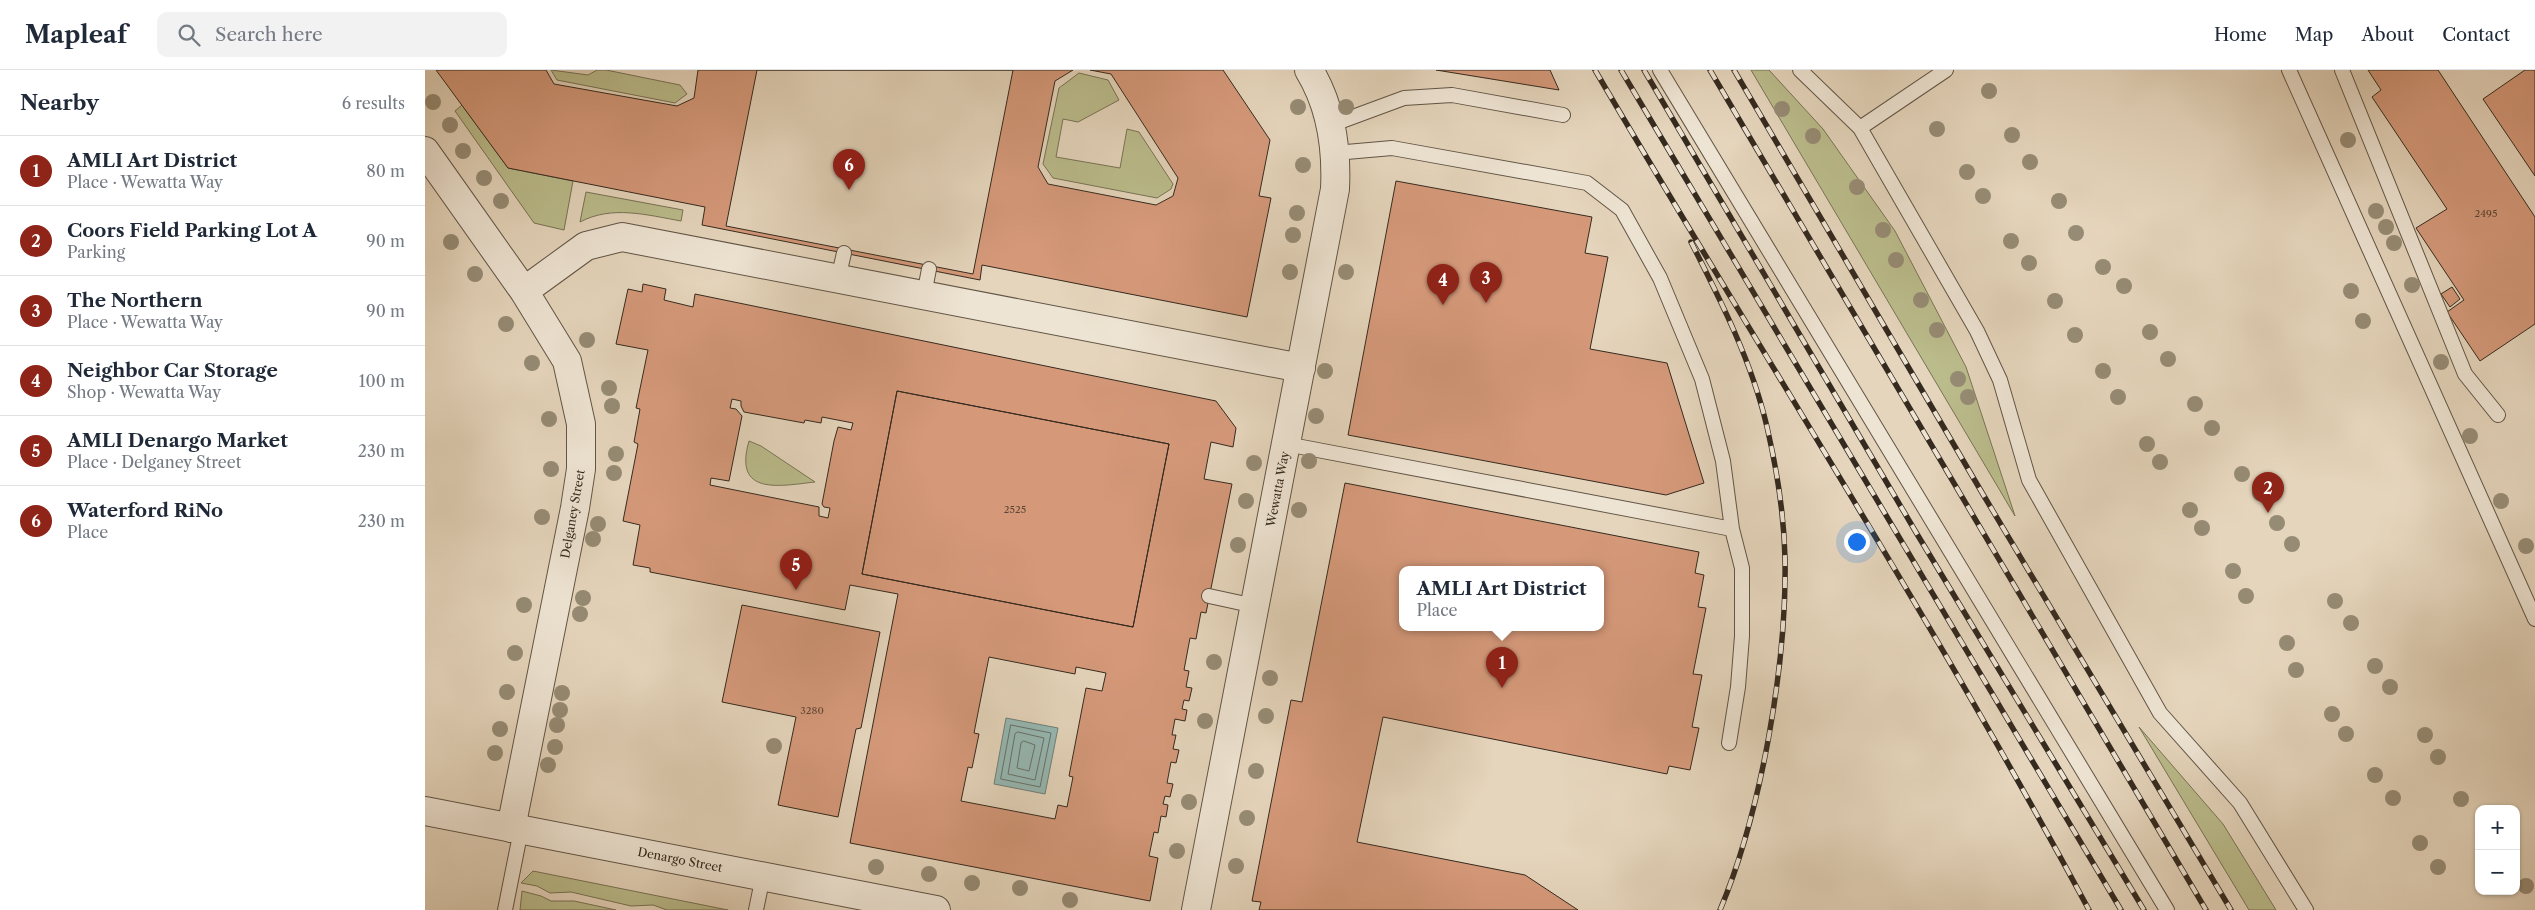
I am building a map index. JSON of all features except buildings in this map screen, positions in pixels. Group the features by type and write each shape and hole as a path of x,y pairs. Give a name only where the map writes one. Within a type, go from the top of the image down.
{"street":[{"name":"Wewatta Way","path":"1196,910 1335,189 1335,153 1331,126 1319,88 1309,70"},
{"name":"Delganey Street","path":"425,152 524,291 567,361 581,424 581,469 516,828"},
{"path":"524,291 586,246 622,236 841,266 927,282 1301,368"},
{"name":"Denargo Street","path":"425,811 763,876 897,906 936,910"}],"lane":[{"path":"1660,70 2167,910"},
{"path":"1800,70 1860,128 1977,331 2000,380 2029,480 2160,713 2240,803 2306,910"},
{"path":"1860,128 1946,70"},
{"path":"2289,70 2535,618"},
{"path":"2342,70 2465,374 2498,415"},
{"path":"1331,126 1404,98 1452,95 1563,115"},
{"path":"1335,153 1393,148 1587,183 1622,210 1660,278 1702,379 1723,461 1731,530 1742,568 1742,636 1738,687 1729,743"},
{"path":"1286,444 1731,530"},
{"path":"1209,596 1255,606"},
{"path":"505,910 516,828"},
{"path":"756,910 763,876"}],"green space":[{"path":"551,70 588,75 597,70 606,70 680,85 687,94 675,103 557,80"},
{"path":"1751,70 1769,70 1823,129 1895,231 1966,367 2015,516"},
{"path":"1079,73 1108,80 1119,100 1078,122 1063,119 1056,157 1120,168 1127,129 1139,132 1173,184 1171,189 1157,198 1053,178 1043,164 1059,88"},
{"path":"462,105 508,168 573,181 564,230 534,223 455,111"},
{"path":"586,192 683,210 681,221 643,214 617,213 592,217 580,222"},
{"path":"749,441 761,446 815,482 774,485 763,484 753,479 747,471 746,459"},
{"path":"2139,727 2223,824 2276,910 2249,910"},
{"path":"533,871 728,910 667,910 653,905 631,906 571,892 550,893 537,886 521,883"},
{"path":"522,891 551,901 574,901 616,910 520,910"}],"water":[{"path":"1006,718 1058,728 1045,794 994,784"}],"railway":[{"path":"1595,70 1970,697 2089,910"},
{"path":"1621,70 2121,910"},
{"path":"1644,70 1917,534 2144,910"},
{"path":"1710,70 2206,910"},
{"path":"1734,70 1984,496 2231,910"},
{"path":"1691,242 1735,332 1761,403 1777,476 1782,509 1785,558 1781,644 1769,737 1748,829 1720,910"}],"place":[{"name":"Waterford RiNo","path":"849,190"},
{"name":"The Northern","path":"1486,303"},
{"name":"Neighbor Car Storage","path":"1443,305"},
{"name":"Coors Field Parking Lot A","path":"2268,513"},
{"name":"AMLI Denargo Market","path":"796,590"},
{"name":"AMLI Art District","path":"1502,688"}]}
